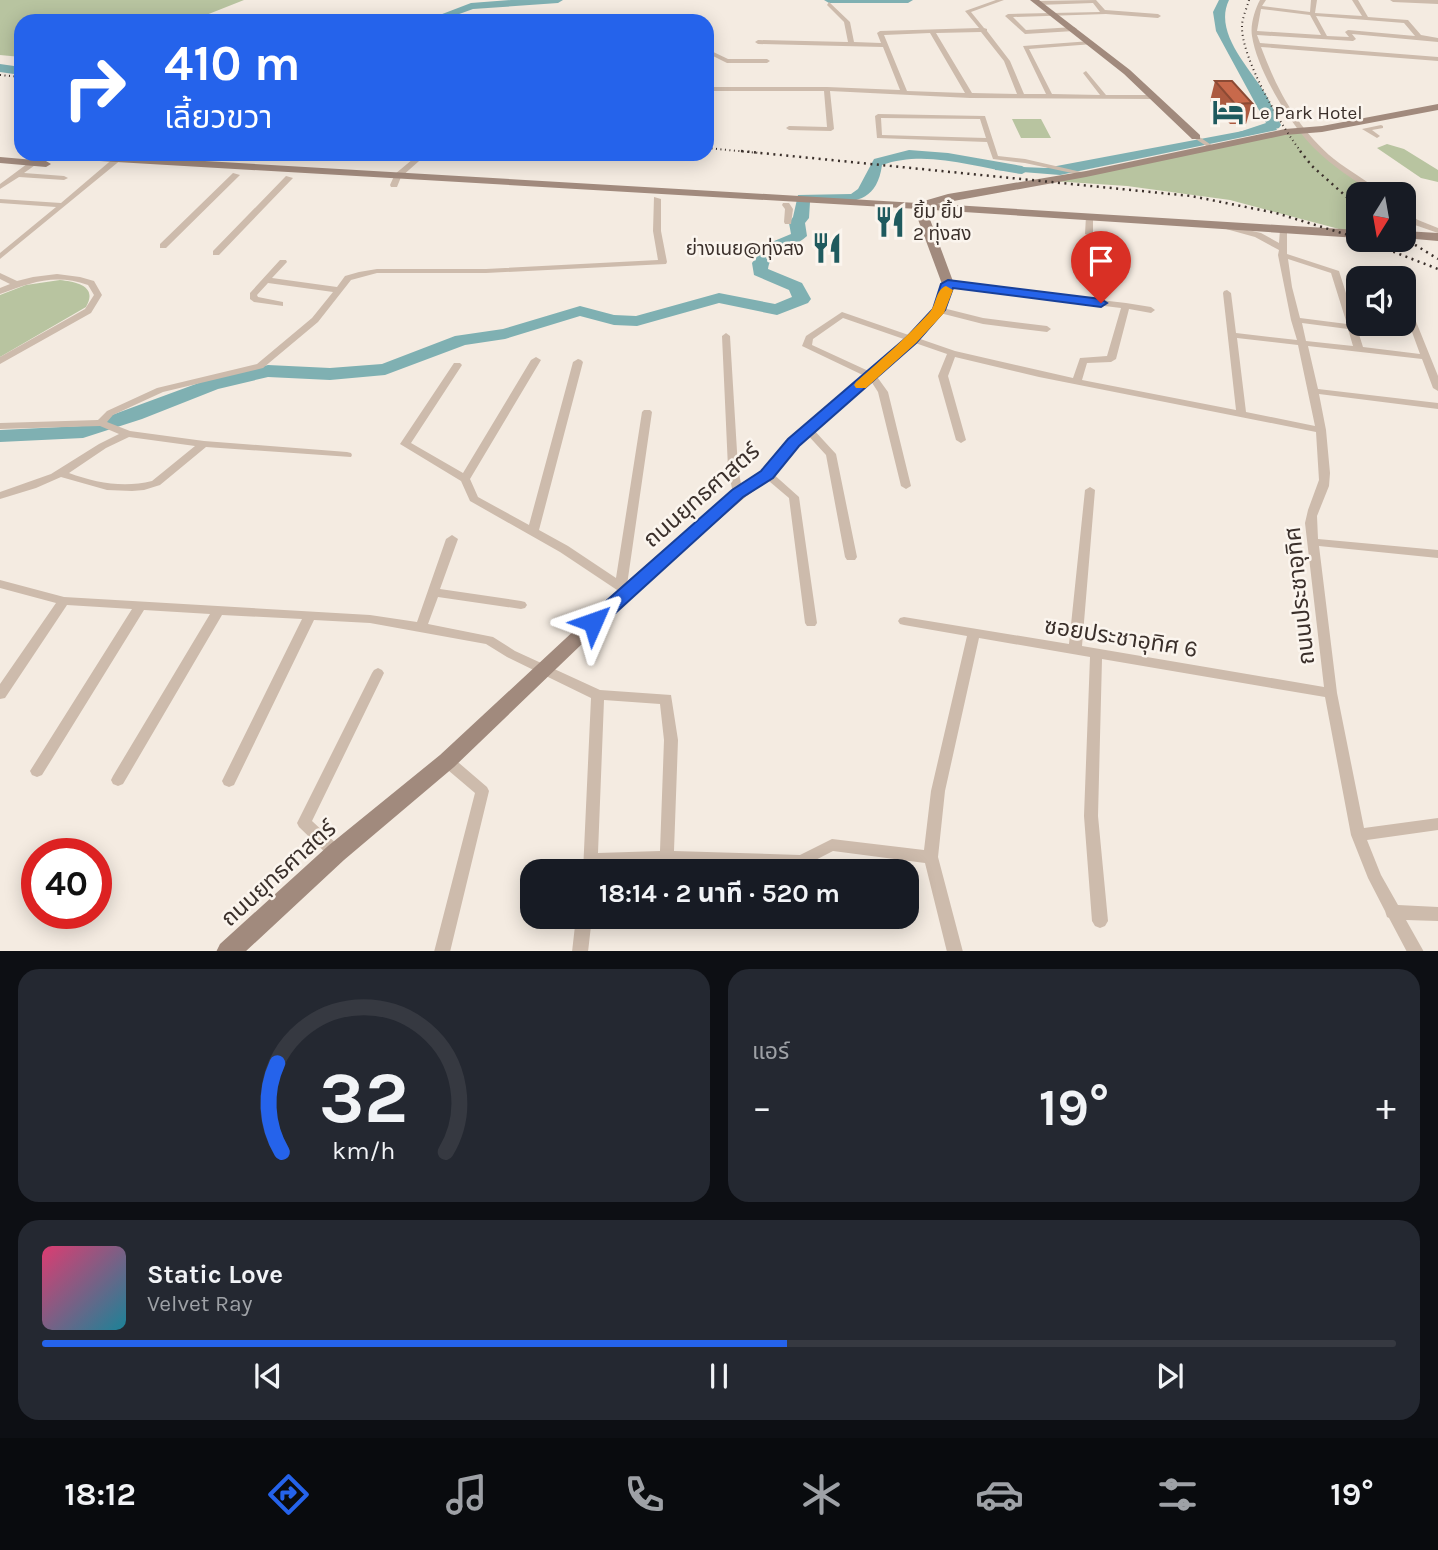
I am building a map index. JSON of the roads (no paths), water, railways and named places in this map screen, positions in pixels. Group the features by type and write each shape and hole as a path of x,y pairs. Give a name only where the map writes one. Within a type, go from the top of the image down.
{"main road":[{"path":"1036,1 1127,72 1196,136"},
{"path":"179,161 396,181 657,199 928,206 1285,132 1355,111 1438,99"},
{"path":"1301,128 1319,129 1392,113 1438,107"},
{"path":"55,161 107,168 791,203"},
{"path":"987,193 981,203 994,211"},
{"path":"888,204 928,206"},
{"path":"838,205 928,206 1346,233"},
{"path":"928,206 948,284"},
{"path":"1416,236 1438,237"},
{"name":"ถนนยุทธศาสตร์","path":"228,951 335,853 447,761 624,588 738,494 767,474 793,443 912,340 939,310 948,284"}],"street":[{"path":"1001,0 968,11 1007,61 1021,96"},
{"path":"1263,0 1254,33 1276,90 1316,146 1362,182"},
{"path":"1314,0 1312,14 1325,37"},
{"path":"1356,0 1367,19"},
{"path":"1393,0 1438,2"},
{"path":"1036,1 1094,1 1103,12"},
{"path":"830,4 847,22 851,43"},
{"path":"1259,7 1406,21 1419,37 1438,39"},
{"path":"1074,29 1025,32 1009,16 1103,12 1158,16"},
{"path":"904,92 880,33 985,30"},
{"path":"1254,33 1353,39 1348,32 1438,39"},
{"path":"933,33 970,96"},
{"path":"758,42 886,44"},
{"path":"1050,97 1025,47 1091,43"},
{"path":"1257,45 1438,59"},
{"path":"714,54 727,61 767,61"},
{"path":"1086,73 1104,96"},
{"path":"714,89 827,89 970,96 1153,97"},
{"path":"789,128 831,128 827,89"},
{"path":"990,140 879,137 878,116 983,117 990,140 995,158 1083,173"},
{"path":"927,117 932,138"},
{"path":"1377,136 1365,130 1381,127"},
{"path":"1316,146 1312,136 1319,129"},
{"path":"1196,136 1211,146"},
{"path":"0,187 30,161"},
{"path":"0,257 116,161"},
{"path":"396,181 416,161"},
{"path":"17,175 64,178"},
{"path":"163,246 236,175"},
{"path":"216,253 289,178"},
{"path":"104,424 110,413 160,390 260,366 315,320 348,278 377,271 458,272 663,262 657,231 657,199"},
{"path":"0,201 63,205"},
{"path":"788,222 791,203"},
{"path":"1089,218 1089,234"},
{"path":"1416,222 1438,231"},
{"path":"1220,225 1258,235 1282,251 1335,271 1346,307"},
{"name":"ถนนประชาอุทิศ","path":"1284,229 1282,251 1321,430 1325,475 1323,492 1312,509 1312,542 1331,693 1358,835 1374,878 1416,951"},
{"path":"0,244 15,245"},
{"path":"280,304 254,299 253,295 283,262"},
{"path":"0,276 17,284"},
{"path":"0,291 17,284 52,277 78,278 94,286 98,298 88,311 0,361"},
{"path":"266,280 340,290"},
{"path":"948,284 1151,310"},
{"path":"1227,293 1234,335 1241,415"},
{"path":"1077,381 1083,360 1111,359 1126,306"},
{"path":"939,310 983,321 1047,329"},
{"path":"906,486 883,392 872,376 807,346 809,338 842,315 951,353 1321,430"},
{"path":"1295,320 1346,326"},
{"path":"1416,331 1438,388"},
{"path":"1234,335 1426,357"},
{"path":"726,336 733,468 738,494"},
{"path":"1355,336 1360,350"},
{"path":"951,353 943,376 961,440"},
{"path":"465,479 536,360"},
{"path":"533,532 578,362"},
{"path":"457,365 405,444 465,479 474,499 624,588 647,412"},
{"path":"1314,391 1438,406"},
{"path":"0,426 104,424 128,434 204,444 347,455"},
{"path":"809,431 831,454 852,557"},
{"path":"0,496 22,490 60,473 105,442 128,434"},
{"path":"60,473 89,484 121,488 147,486 156,483 204,444"},
{"path":"767,474 794,497 811,623"},
{"path":"1075,650 1090,490"},
{"path":"421,627 452,540"},
{"path":"1312,542 1438,554"},
{"path":"0,584 64,601 370,619 421,627 489,640 598,695 666,699 671,740 667,857"},
{"path":"433,592 521,606"},
{"path":"0,694 64,601"},
{"path":"37,771 140,606"},
{"path":"118,780 218,611"},
{"path":"229,781 310,616"},
{"name":"ซอยประชาอุทิศ 6","path":"904,621 1331,693"},
{"path":"955,951 931,857 938,791 974,633"},
{"path":"1096,654 1091,816 1100,921"},
{"path":"335,853 304,823 378,673"},
{"path":"590,859 598,695"},
{"path":"442,951 482,791 447,761"},
{"path":"1358,835 1438,824"},
{"path":"650,859 667,857 802,861 832,845 931,857"},
{"path":"1392,912 1438,914"},
{"path":"580,951 583,929"}],"water":[{"path":"1274,125 1277,130 1060,175 995,170 995,166 1046,168"}],"waterway":[{"path":"449,14 471,6 558,0"},
{"path":"829,0 908,0"},
{"path":"1224,0 1218,12 1222,31 1274,125 1246,132"},
{"path":"0,68 14,70"},
{"path":"879,162 892,156 928,155 1022,170"},
{"path":"0,436 83,432 211,385 268,371 330,374 385,369 461,340 505,334 580,311 614,320 637,321 719,298 777,310 802,299 796,287 760,271 761,263 767,251 799,236 797,223 801,218 803,198 854,198 864,192 876,167"}],"railway":[{"path":"1249,0 1242,26 1248,56 1274,110 1302,153"},
{"path":"0,75 14,76"},
{"path":"714,149 759,153"},
{"path":"741,151 1191,196 1276,213 1346,234"},
{"path":"1300,151 1312,166 1346,196"},
{"path":"1416,245 1438,259"},
{"path":"1394,252 1438,269"}],"place":[{"name":"Le Park Hotel","path":"1228,112"},
{"name":"ยิ้ม ยิ้ม 2 ทุ่งสง","path":"890,222"},
{"name":"ย่างเนย@ทุ่งสง","path":"827,248"}]}
